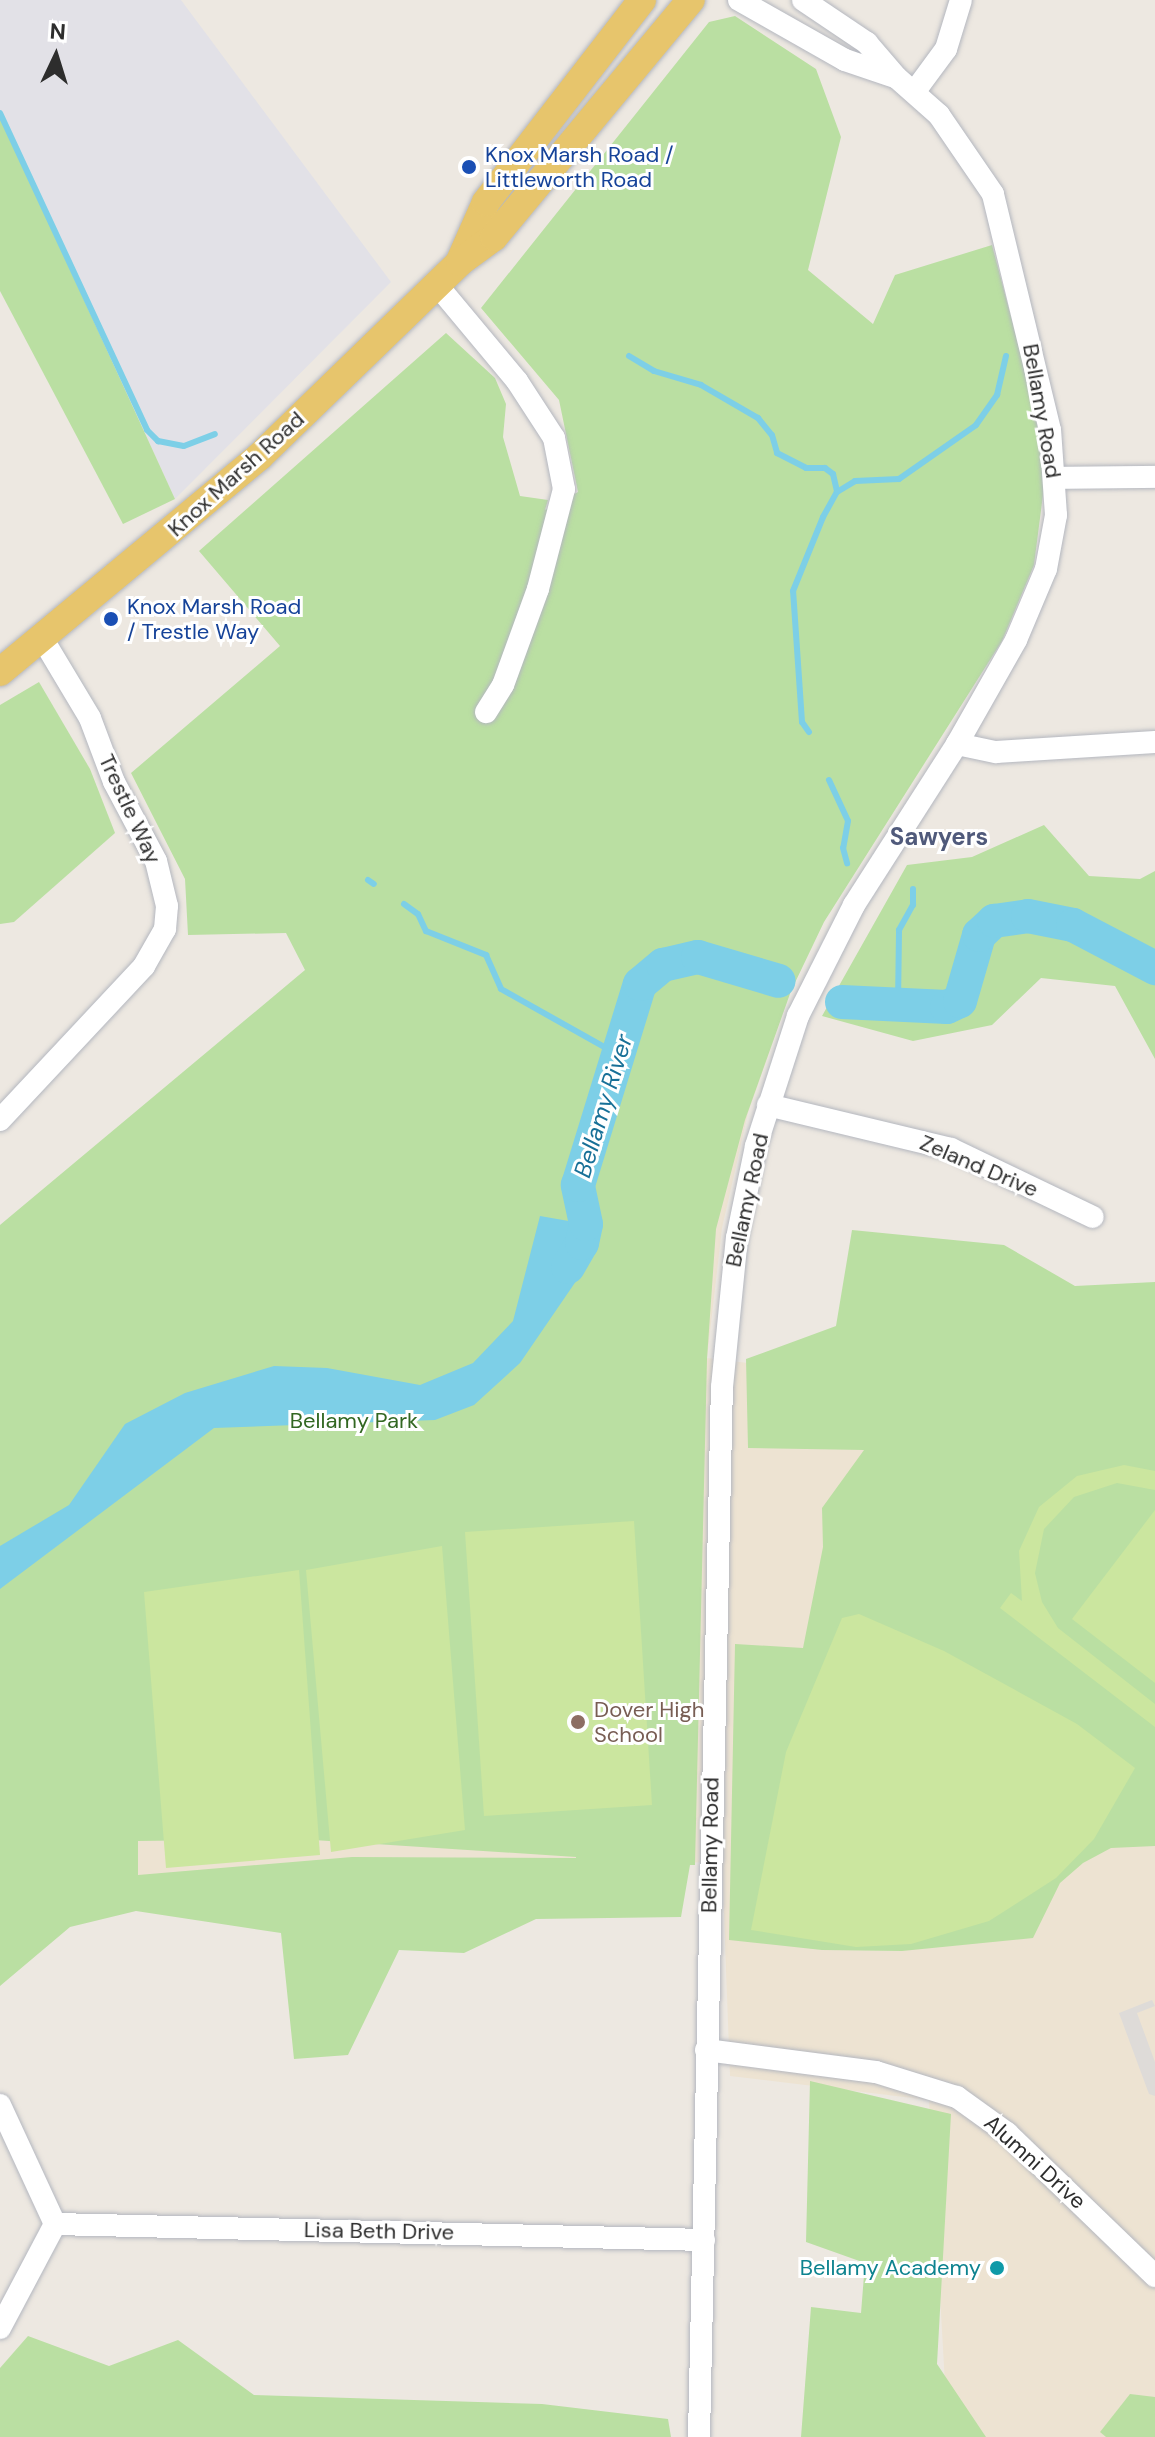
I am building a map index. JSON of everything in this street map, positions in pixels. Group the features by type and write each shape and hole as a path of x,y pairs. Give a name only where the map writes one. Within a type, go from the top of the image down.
{"main road":[{"path":"592,63 618,0"},
{"name":"Knox Marsh Road","path":"460,262 486,202 642,0"},
{"name":"Knox Marsh Road","path":"0,672 44,641 259,457 460,262 494,237 691,0"}],"street":[{"name":"Bellamy Road","path":"739,0 845,60 896,77"},
{"name":"Bellamy Road","path":"699,2437 725,1318 746,1191 768,1105 798,1016 841,929 957,744 1016,640 1046,569 1056,515 1055,478 1002,219 960,140 915,91 896,77 867,43 803,0"},
{"path":"915,91 946,49 961,0"},
{"path":"437,285 517,381 554,438 564,489 538,589 503,685 486,712"},
{"path":"1055,478 1155,477"},
{"name":"Trestle Way","path":"4,1109 144,966 165,929 167,906 156,861 114,782 90,718 44,641"},
{"path":"957,744 996,752 1155,742"},
{"name":"Zeland Drive","path":"768,1105 951,1149 1093,1217"},
{"name":"Alumni Drive","path":"706,2050 876,2072 957,2097 1007,2133 1155,2276"},
{"path":"0,2105 55,2224 0,2328"},
{"name":"Lisa Beth Drive","path":"55,2224 704,2240"}],"shaded area":[{"path":"0,0 181,0 391,282 175,499 0,116"},
{"name":"Dover High School","path":"758,987 787,1002 748,1113 722,1228 707,1358 878,1379 1155,1306 1155,2437 948,2437 929,2100 730,2076 722,1861 0,1903"},
{"path":"1152,2000 1155,2006 1137,2013 1155,2062 1155,2096 1149,2094 1119,2013"}],"green space":[{"name":"Bellamy Park","path":"735,16 816,69 841,137 808,270 873,324 895,275 992,245 1035,408 1044,487 1034,565 1002,641 824,922 791,991 745,1120 716,1229 707,1359 695,1865 690,1865 681,1917 536,1919 464,1953 399,1950 348,2055 294,2059 281,1933 136,1911 70,1927 0,1986 0,1225 305,970 286,933 188,935 185,879 131,773 280,646 199,551 446,333 495,378 506,404 503,437 520,496 548,500 545,510 578,492 559,400 481,308 709,22","holes":["298,1839 576,1857 352,1857 138,1875 138,1841"]},
{"path":"0,116 175,499 123,524 0,291"},
{"path":"39,682 90,769 115,833 14,922 0,924 0,705"},
{"path":"1044,825 1089,876 1140,879 1155,871 1155,1059 1115,986 1041,978 992,1025 913,1041 822,1016 907,865 972,857"},
{"path":"852,1230 1004,1245 1075,1286 1155,1282 1155,1846 1111,1848 1083,1863 1060,1883 1033,1938 902,1951 822,1950 729,1940 735,1644 803,1648 823,1547 822,1508 864,1450 748,1448 746,1359 836,1326"},
{"path":"1124,1465 1155,1471 1155,1490 1117,1483 1074,1497 1044,1529 1035,1573 1042,1602 1058,1628 1155,1704 1155,1727 1000,1608 1011,1593 1022,1601 1019,1551 1039,1507 1077,1476"},
{"path":"1155,1510 1155,1683 1072,1619"},
{"path":"634,1521 652,1805 484,1816 465,1532"},
{"path":"442,1546 465,1830 331,1852 306,1570"},
{"path":"299,1570 320,1855 166,1868 144,1592"},
{"path":"859,1614 944,1651 1077,1724 1135,1768 1094,1839 1056,1878 989,1921 911,1944 856,1947 751,1930 786,1752 842,1618"},
{"path":"810,2081 951,2114 937,2364 986,2437 801,2437 811,2307 861,2313 865,2263 806,2242"},
{"path":"28,2336 109,2366 178,2340 254,2395 542,2404 668,2419 671,2437 0,2437 0,2368"},
{"path":"1130,2394 1155,2397 1155,2437 1106,2437 1100,2432"}],"water":[{"path":"540,1216 586,1224 596,1252 520,1363 474,1405 435,1420 214,1428 0,1589 0,1546 69,1505 125,1424 185,1393 274,1366 327,1368 420,1385 473,1363 513,1321"}],"waterway":[{"path":"0,113 147,430 158,441 184,446 215,434"},
{"path":"629,356 654,371 701,385 758,418 772,435 777,453 806,468 825,468 833,474 837,492"},
{"path":"809,732 802,722 793,591 823,517 837,492 855,481 899,479 976,425 997,395 1006,356"},
{"path":"829,780 848,821 843,848 847,863"},
{"path":"368,880 374,884"},
{"path":"898,1004 899,930 913,905 913,889"},
{"path":"404,904 418,914 426,931 486,955 501,989 615,1053"},
{"name":"Bellamy River","path":"842,1002 947,1007 960,1001 979,935 994,921 1028,916 1073,925 1155,968"},
{"name":"Bellamy River","path":"568,1267 582,1243 586,1224 578,1185 640,984 663,965 698,957 779,981"}],"place":[{"name":"Knox Marsh Road / Littleworth Road","path":"469,167"},
{"name":"Knox Marsh Road / Trestle Way","path":"111,619"},
{"name":"Dover High School","path":"578,1722"},
{"name":"Bellamy Academy","path":"997,2268"}],"district":[{"name":"Sawyers","path":"939,837"}]}
